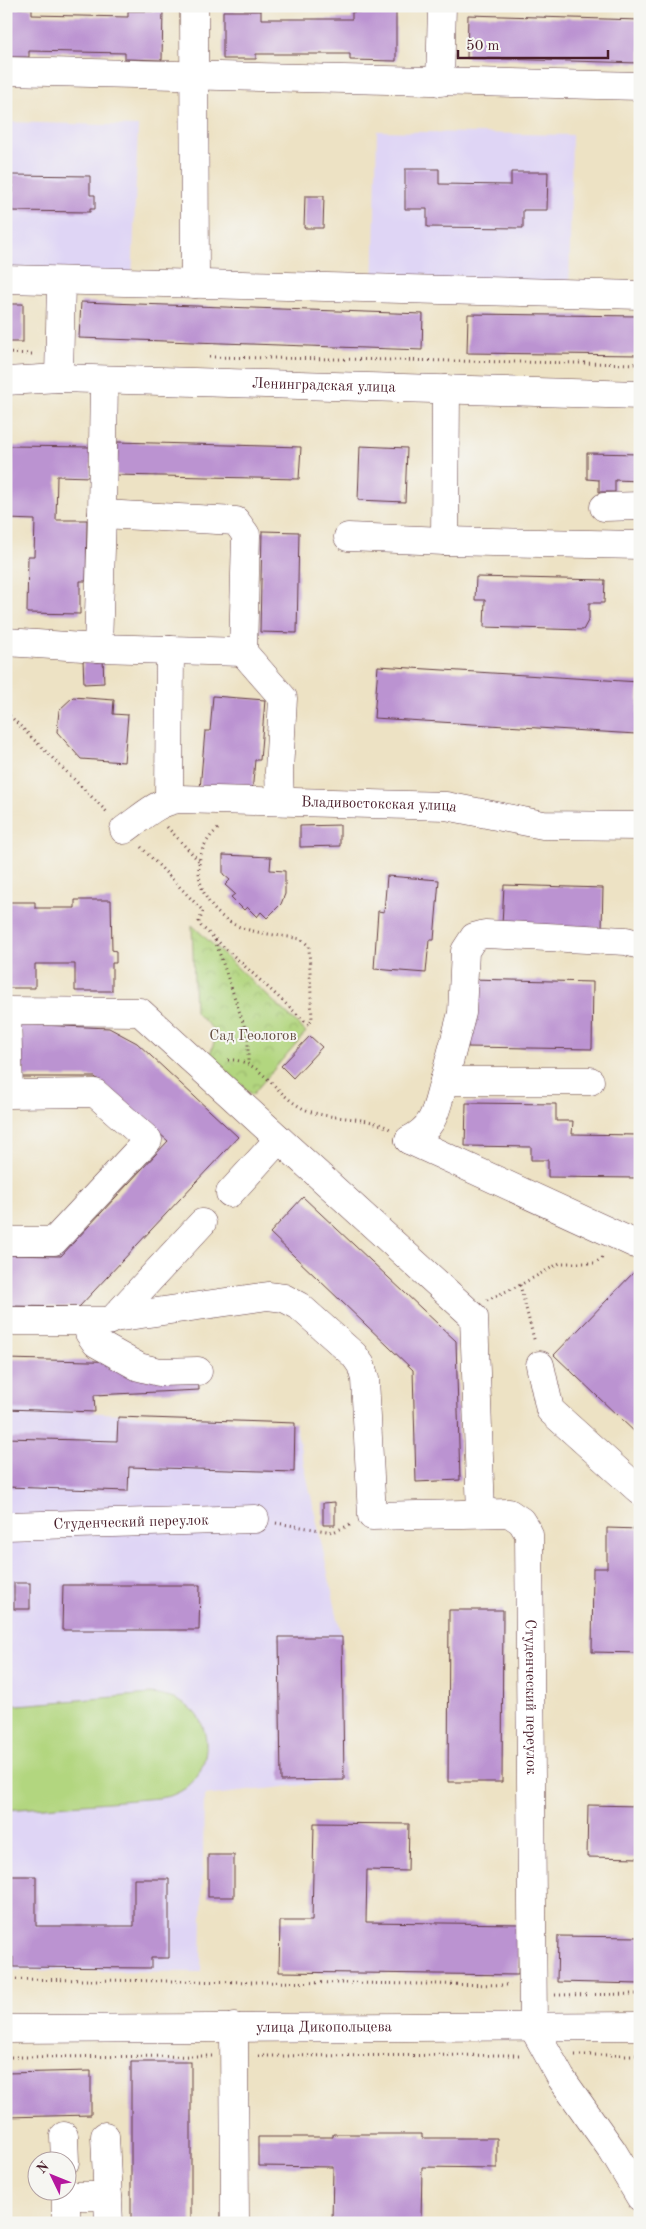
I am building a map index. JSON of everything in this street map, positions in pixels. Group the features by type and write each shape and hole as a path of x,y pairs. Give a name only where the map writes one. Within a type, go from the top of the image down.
{"street":[{"path":"194,6 195,284"},
{"path":"440,82 442,6"},
{"path":"6,71 640,86"},
{"path":"6,279 640,295"},
{"path":"6,399 56,371 61,281"},
{"name":"Ленинградская улица","path":"6,381 56,371 104,380 640,394"},
{"path":"98,648 104,380"},
{"path":"445,541 446,389"},
{"path":"604,507 640,506"},
{"path":"102,514 236,521 246,536 243,652 283,698 280,801"},
{"path":"348,537 640,545"},
{"path":"6,642 98,648 243,652"},
{"path":"124,830 160,805 170,650"},
{"name":"Владивостокская улица","path":"160,805 280,801 446,806 534,824 640,826"},
{"path":"408,1140 422,1134 430,1124 444,1081 462,1014 465,951 474,937 485,934 626,941 640,944"},
{"path":"6,1241 54,1241 148,1140 95,1093 9,1094 7,1011 140,1012 474,1317 481,1513"},
{"path":"444,1081 590,1081"},
{"path":"230,1193 279,1140"},
{"path":"408,1140 633,1243"},
{"path":"198,1371 159,1372 140,1367 96,1342 89,1333 202,1224"},
{"path":"6,1321 101,1320 268,1296 284,1298 299,1306 354,1355 361,1365 365,1379 372,1516"},
{"path":"540,1365 550,1410 640,1492"},
{"name":"Студенческий переулок","path":"372,1516 509,1514 521,1521 529,1534 533,2027"},
{"name":"Студенческий переулок","path":"6,1526 255,1519"},
{"name":"улица Дикопольцева","path":"6,2029 640,2026"},
{"path":"234,2027 235,2223"},
{"path":"533,2027 561,2078 612,2150 640,2197"},
{"path":"78,2199 108,2210 105,2136"},
{"path":"66,2202 66,2223"}],"path":[{"path":"6,354 56,371"},
{"path":"206,357 640,364"},
{"path":"6,712 203,911 199,922 214,939 306,1024 311,1024 309,946 307,942 301,939 248,929 234,924 223,917 209,903 202,891 198,871 199,862 208,842 220,828"},
{"path":"160,805 199,862"},
{"path":"214,939 248,1037 248,1062"},
{"path":"195,1062 234,1060 248,1062 296,1105 308,1111 385,1126 408,1140"},
{"path":"487,1300 520,1285 560,1262 595,1263 633,1243"},
{"path":"520,1285 540,1365"},
{"path":"255,1519 333,1532 372,1516"},
{"path":"6,1979 517,1985 556,1995 640,1994"},
{"path":"6,2057 640,2055"}],"shaded area":[{"path":"6,122 138,126 132,282 6,279"},
{"path":"377,131 572,135 569,296 373,292"},
{"path":"6,1408 295,1423 342,1637 344,1780 204,1796 201,1972 6,1970"}],"green space":[{"name":"Сад Геологов","path":"192,925 306,1032 252,1095 210,1055 217,1033 195,1012"},
{"path":"151,1694 183,1703 197,1715 203,1726 206,1752 203,1765 197,1776 188,1786 173,1795 159,1798 6,1810 6,1706"}],"building":[{"path":"6,8 32,8 32,15 128,17 128,11 163,11 162,60 125,59 125,53 29,51 29,57 6,57"},
{"path":"223,11 261,11 261,19 352,19 352,12 396,12 396,61 350,60 350,54 256,54 256,59 223,59"},
{"path":"468,15 640,20 640,63 467,58"},
{"path":"405,169 439,169 439,184 511,185 511,172 548,172 547,210 523,210 523,228 427,227 427,209 405,209"},
{"path":"12,175 90,176 90,195 95,195 95,209 90,209 90,212 12,211 12,208 6,208 6,193 12,193"},
{"path":"305,196 324,196 323,228 304,228"},
{"path":"81,302 423,314 422,350 79,338"},
{"path":"6,304 23,304 23,342 6,342"},
{"path":"468,314 640,316 640,355 467,353"},
{"path":"117,442 301,447 299,479 116,475"},
{"path":"10,446 91,447 91,477 57,476 56,520 87,520 86,581 80,581 80,614 27,613 28,556 34,556 35,520 8,519"},
{"path":"360,446 407,448 405,502 358,500"},
{"path":"587,453 640,454 640,481 615,480 615,492 599,492 599,480 587,479"},
{"path":"262,531 299,532 297,633 260,632"},
{"path":"476,577 605,580 604,603 589,603 589,619 583,630 484,627 485,600 475,600"},
{"path":"103,659 104,683 84,684 83,660"},
{"path":"378,666 639,682 636,734 374,718"},
{"path":"213,696 265,700 260,760 255,760 252,793 200,789 205,731 210,731"},
{"path":"73,697 114,700 113,714 128,715 124,762 81,759 57,732 59,710"},
{"path":"340,825 340,846 300,847 300,826"},
{"path":"223,855 271,857 270,870 285,871 285,894 281,904 267,918 261,912 257,917 247,907 244,910 231,897 235,894 225,885 230,880 223,874"},
{"path":"387,876 439,880 434,940 429,940 426,973 374,969 378,911 384,912"},
{"path":"504,885 603,888 602,928 502,925"},
{"path":"75,900 111,900 112,950 116,951 116,963 112,963 112,991 75,991 75,964 35,964 35,988 6,988 6,902 35,902 35,908 75,908"},
{"path":"470,979 593,982 592,1049 468,1047"},
{"path":"17,1024 109,1028 137,1043 238,1137 79,1307 6,1306 6,1255 61,1256 168,1141 95,1077 20,1077"},
{"path":"310,1036 322,1047 293,1078 281,1066"},
{"path":"466,1103 556,1104 556,1121 573,1121 572,1134 638,1135 638,1178 548,1177 548,1160 531,1160 531,1147 465,1146"},
{"path":"638,1178 640,1178 640,1222 637,1222"},
{"path":"303,1197 456,1341 460,1480 416,1482 413,1370 270,1233"},
{"path":"635,1271 640,1275 640,1437 554,1355"},
{"path":"6,1359 131,1362 198,1371 199,1390 94,1395 95,1412 6,1409"},
{"path":"118,1417 295,1423 294,1472 129,1467 128,1491 6,1487 6,1438 117,1441"},
{"path":"335,1502 335,1525 323,1525 323,1503"},
{"path":"607,1528 640,1529 640,1653 592,1652 593,1568 607,1568"},
{"path":"14,1583 30,1583 30,1609 14,1609"},
{"path":"63,1585 200,1585 199,1630 62,1630"},
{"path":"449,1610 503,1610 502,1782 448,1782"},
{"path":"279,1637 342,1637 344,1780 281,1781"},
{"path":"588,1805 640,1806 640,1858 587,1857"},
{"path":"314,1823 409,1824 408,1871 367,1870 366,1922 519,1924 518,1975 279,1972 280,1921 312,1921"},
{"path":"208,1855 234,1855 234,1897 208,1897"},
{"path":"6,1876 36,1876 36,1926 134,1926 134,1879 169,1879 169,1958 151,1958 151,1968 13,1967 13,1957 6,1957"},
{"path":"558,1936 640,1937 640,1984 557,1982"},
{"path":"131,2062 191,2062 191,2223 131,2223"},
{"path":"91,2071 91,2115 6,2117 6,2073"},
{"path":"333,2134 422,2134 422,2138 497,2138 497,2168 422,2167 421,2223 332,2223 333,2167 258,2166 258,2137 333,2137"}]}
